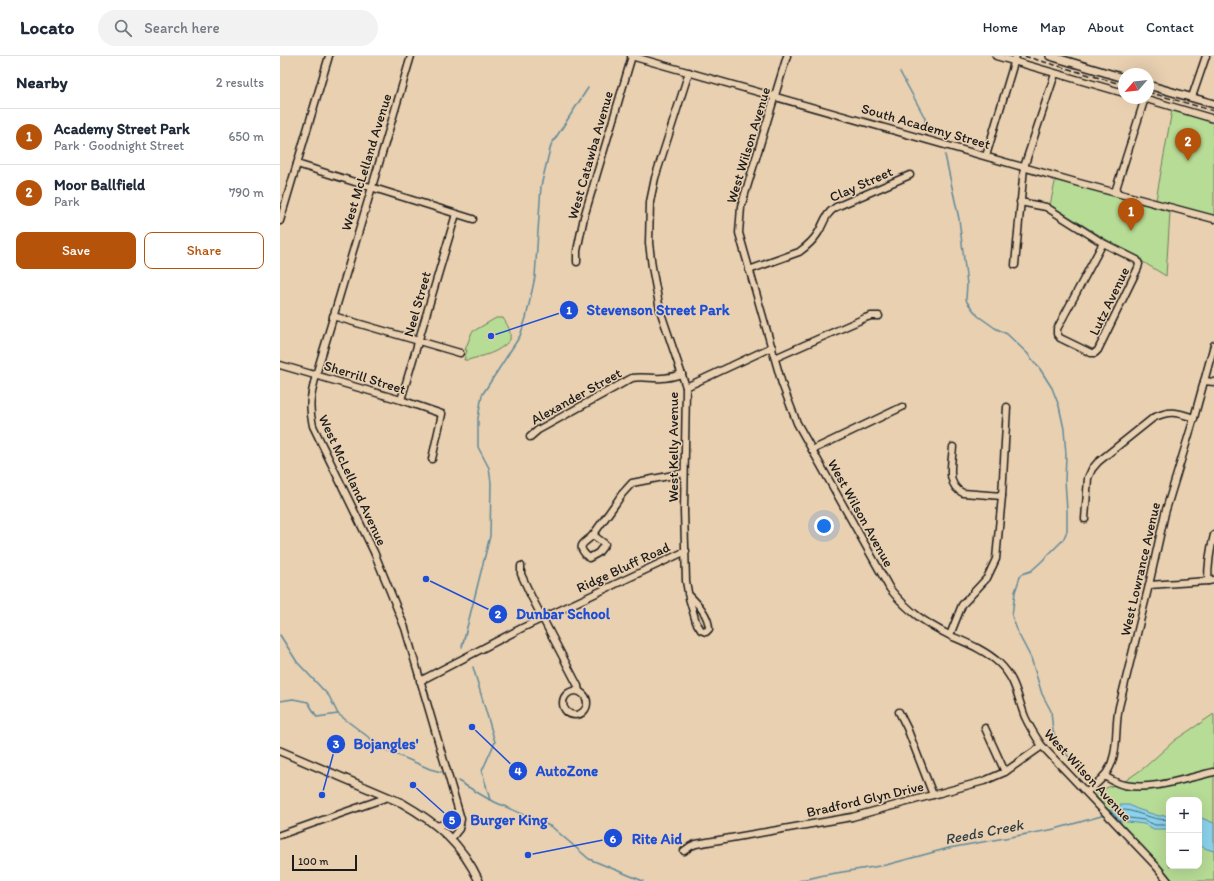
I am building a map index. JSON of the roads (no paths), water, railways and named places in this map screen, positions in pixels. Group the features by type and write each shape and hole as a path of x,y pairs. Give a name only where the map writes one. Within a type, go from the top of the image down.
{"main road":[{"path":"1050,56 1118,76"},
{"path":"1154,87 1214,104"},
{"path":"280,751 388,797 414,810 451,838 464,855 479,881"}],"street":[{"path":"280,221 329,56"},
{"name":"West McLelland Avenue","path":"411,56 316,375 310,401 310,414 313,426 374,552 405,628 459,809 461,822 459,829 451,838"},
{"name":"South Academy Street","path":"632,56 1214,219"},
{"name":"West Catawba Avenue","path":"577,262 580,234 586,210 632,56"},
{"name":"West Wilson Avenue","path":"787,56 741,206 739,233 788,402 797,422 890,589 916,616 992,657 1008,672 1017,689 1029,726 1042,746 1102,808 1168,881"},
{"path":"996,56 1015,59 1055,74 1118,91"},
{"path":"1192,97 1206,56"},
{"path":"986,156 1015,59"},
{"name":"West Kelly Avenue","path":"688,594 700,607 706,618 709,629 706,632 701,630 698,626 688,594 686,581 684,473 686,388 660,310 649,243 649,211 655,178 689,72"},
{"path":"1015,265 1024,167 1055,74"},
{"path":"1154,101 1214,119"},
{"path":"1115,192 1142,104"},
{"path":"297,164 473,219"},
{"name":"Clay Street","path":"750,270 799,252 805,248 818,233 826,215 836,207 910,176"},
{"path":"1020,202 1046,207 1103,243"},
{"name":"Neel Street","path":"401,400 456,214"},
{"name":"Lutz Avenue","path":"1103,243 1139,262 1138,268 1098,350 1091,354 1060,338 1057,334 1057,329 1103,243"},
{"path":"333,316 460,353"},
{"path":"775,358 865,318 879,316"},
{"name":"West Lowrance Avenue","path":"1087,792 1104,776 1112,763 1116,718 1165,513 1194,418 1214,345"},
{"path":"686,388 772,347"},
{"name":"Sherrill Street","path":"280,365 401,400 442,414 432,459"},
{"name":"Alexander Street","path":"530,437 538,430 632,378 642,376 662,378 682,374"},
{"path":"1204,381 1214,382"},
{"path":"812,450 902,407"},
{"path":"950,635 962,605 987,578 994,565 997,551 1002,496 1007,407"},
{"path":"1085,519 1088,478 1092,469 1098,462 1154,418 1162,414 1172,412 1194,418"},
{"path":"953,447 951,478 954,487 958,491 963,493 1002,496"},
{"path":"593,535 622,494 632,483 684,473"},
{"path":"1149,585 1211,581 1208,565 1214,535"},
{"name":"Ridge Bluff Road","path":"420,681 543,618 686,551"},
{"path":"521,566 521,574 531,596 578,686 579,691 586,697 587,707 581,714 572,715 564,709 563,700 569,692 579,691"},
{"path":"899,712 907,728 933,795"},
{"path":"985,728 1005,772"},
{"name":"Bradford Glyn Drive","path":"684,851 696,844 852,817 984,782 1005,772 1042,746"},
{"path":"1104,776 1124,785 1146,786 1166,784 1214,772"},
{"path":"280,835 388,797"},
{"path":"437,826 453,821 459,809"}],"water":[{"path":"1120,805 1129,805 1159,816 1166,815 1166,829 1154,829 1144,824 1120,821 1110,810"},
{"path":"1202,818 1214,823 1214,851 1202,846"}],"waterway":[{"path":"900,72 925,118 925,121 934,132"},
{"path":"462,647 490,536 491,483 489,468 478,447 478,418 482,395 520,336 526,318 535,277 541,186 551,145 588,88"},
{"path":"945,155 959,219 967,284 967,302 978,316 995,328 1007,334 1027,353 1040,369 1052,388 1059,406 1064,429 1066,455 1065,480 1067,531 1063,540 1041,562 1031,571 1022,574 1020,577 1015,592 1012,616 1018,633 1031,658 1042,694 1051,711 1053,731 1060,747 1085,775"},
{"path":"280,635 297,662 329,696 338,714 384,749 430,769 441,772"},
{"path":"473,667 495,742 482,771 490,800"},
{"path":"280,701 293,699 308,702 317,717 338,714"},
{"path":"458,781 490,800 552,827 589,859 643,881"},
{"path":"1101,793 1114,809"},
{"name":"Reeds Creek","path":"799,881 824,875 886,865 949,848 1055,829 1105,815"}],"railway":[{"path":"1024,56 1118,83"},
{"path":"1154,94 1214,111"}],"place":[{"name":"Moor Ballfield","path":"1188,161"},
{"name":"Academy Street Park","path":"1131,231"},
{"name":"Stevenson Street Park","path":"491,336"},
{"name":"Dunbar School","path":"426,579"},
{"name":"AutoZone","path":"472,727"},
{"name":"Burger King","path":"413,785"},
{"name":"Bojangles'","path":"322,795"},
{"name":"Rite Aid","path":"528,855"}]}
